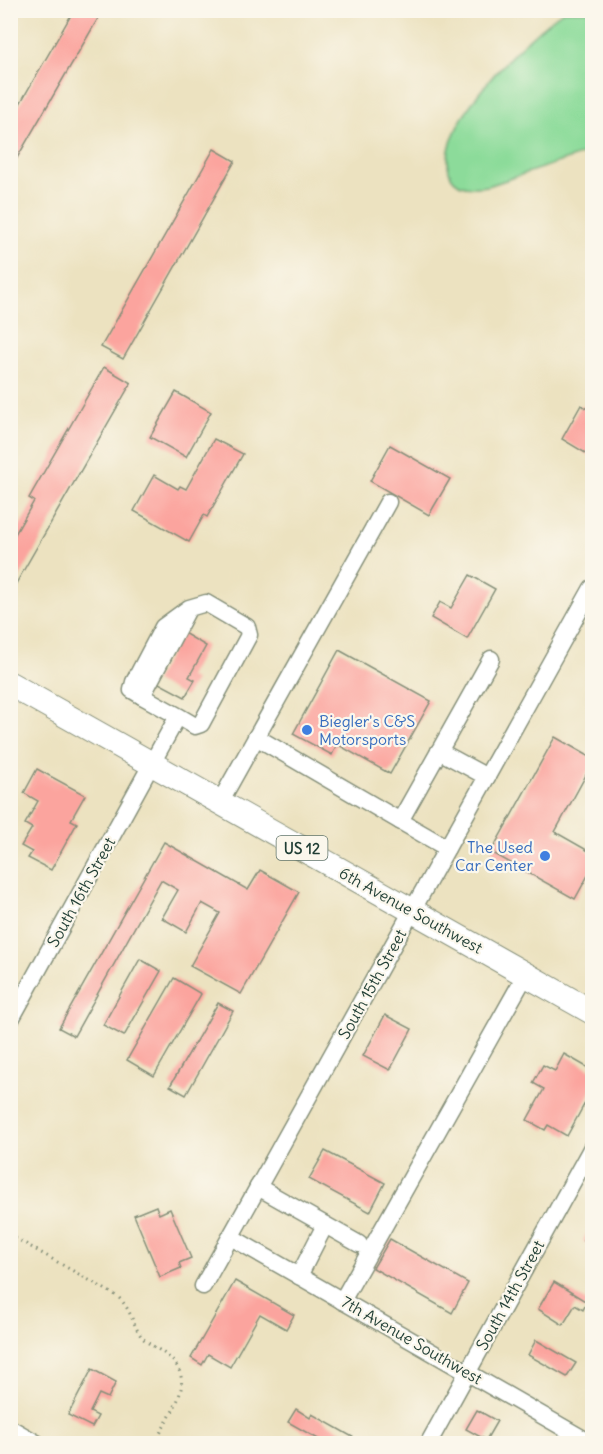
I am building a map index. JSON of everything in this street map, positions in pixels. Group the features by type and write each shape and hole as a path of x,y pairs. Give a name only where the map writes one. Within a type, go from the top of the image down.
{"highway":[{"name":"6th Avenue Southwest","path":"10,684 592,1012"}],"street":[{"path":"220,802 388,502"},
{"name":"South 15th Street","path":"203,1286 592,588"},
{"path":"206,603 247,627 249,635 201,724 195,726 178,716 132,690 163,627 189,608 206,603"},
{"path":"400,821 491,659"},
{"name":"South 16th Street","path":"10,1021 178,716"},
{"path":"256,737 447,848"},
{"path":"439,751 487,777"},
{"path":"342,1301 525,974"},
{"name":"South 14th Street","path":"428,1443 592,1147"},
{"path":"258,1187 359,1244"},
{"path":"299,1276 325,1225"},
{"name":"7th Avenue Southwest","path":"231,1237 587,1442"},
{"path":"10,1428 38,1443"}],"path":[{"path":"10,1235 117,1296 126,1304 142,1337 175,1363 182,1376 182,1388 155,1443"}],"green space":[{"path":"563,11 592,11 592,151 488,186 470,187 455,181 449,171 449,151 457,129 470,105 508,60"}],"building":[{"path":"74,10 103,10 10,170 10,121"},
{"path":"214,149 235,161 123,359 101,347"},
{"path":"104,367 131,383 10,594 10,543 34,501 29,498"},
{"path":"176,392 211,412 186,457 150,437"},
{"path":"581,405 592,411 592,457 562,439"},
{"path":"214,439 243,454 207,517 204,515 189,542 134,511 154,475 178,489 180,486 186,489"},
{"path":"390,445 450,479 429,515 370,481"},
{"path":"470,575 495,589 467,639 431,618 440,602 451,608"},
{"path":"182,632 206,646 189,677 195,680 185,697 155,681"},
{"path":"339,650 431,701 390,774 337,744 332,755 293,734"},
{"path":"555,737 592,758 592,764 555,832 592,853 592,868 575,899 491,852"},
{"path":"37,769 85,795 71,820 77,823 51,870 28,858 32,852 21,846 32,828 25,824 38,801 24,793"},
{"path":"164,842 248,890 260,870 299,892 241,994 190,966 220,913 202,903 186,932 162,918 178,890 161,880 74,1036 59,1028"},
{"path":"140,959 161,971 124,1036 103,1025"},
{"path":"174,978 201,994 154,1076 127,1060"},
{"path":"218,1003 233,1011 186,1095 170,1086"},
{"path":"385,1015 412,1029 390,1070 363,1056"},
{"path":"564,1054 592,1070 592,1090 567,1136 548,1125 545,1130 527,1120 544,1089 533,1083 543,1065 555,1071"},
{"path":"325,1151 385,1183 370,1212 309,1179"},
{"path":"156,1206 159,1214 170,1209 191,1258 179,1263 181,1268 160,1277 134,1215"},
{"path":"592,1223 592,1246 583,1241"},
{"path":"390,1239 468,1283 452,1313 373,1268"},
{"path":"235,1281 294,1315 286,1329 260,1314 230,1367 208,1354 202,1365 191,1358"},
{"path":"554,1282 587,1302 583,1310 575,1305 563,1325 538,1309"},
{"path":"536,1340 576,1363 567,1377 528,1355"},
{"path":"92,1369 116,1382 108,1398 99,1394 90,1412 98,1416 92,1427 68,1415"},
{"path":"296,1409 310,1418 312,1414 365,1444 327,1444 288,1422"},
{"path":"477,1410 497,1421 486,1440 466,1429"}],"place":[{"name":"Biegler's C&S Motorsports","path":"307,730"},
{"name":"The Used Car Center","path":"545,856"}]}
